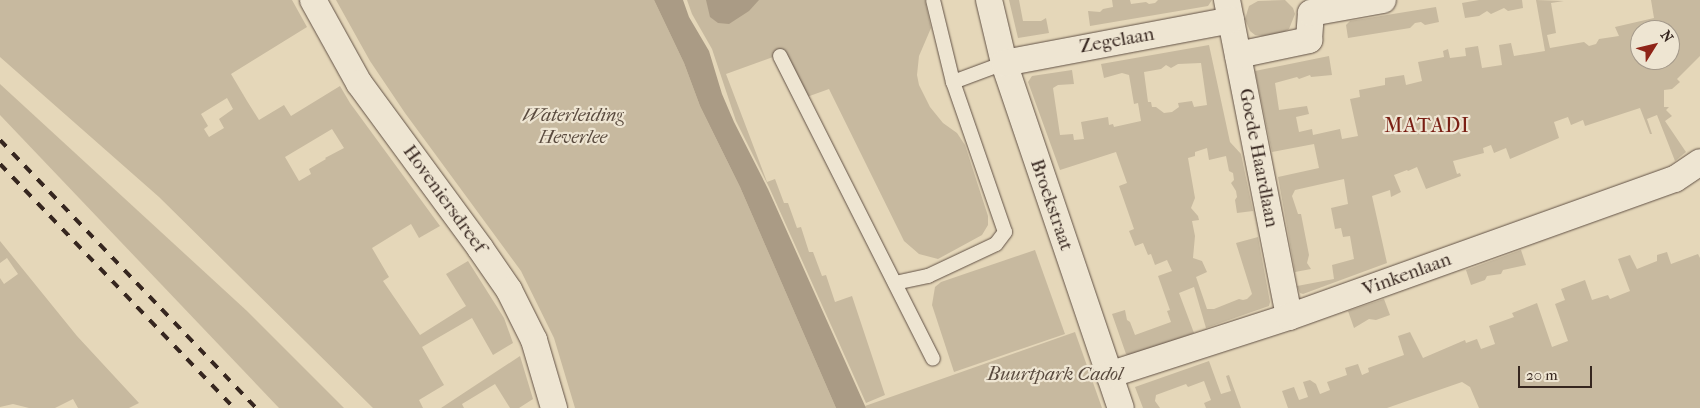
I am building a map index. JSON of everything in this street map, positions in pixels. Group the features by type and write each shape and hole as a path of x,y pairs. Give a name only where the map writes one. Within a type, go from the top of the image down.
{"street":[{"name":"Hoveniersdreef","path":"313,0 359,82 476,242 508,290 534,340 554,408"},
{"name":"Broekstraat","path":"989,0 1004,63 1121,408"},
{"path":"1238,55 1309,40 1308,7 1383,0"},
{"name":"Zegelaan","path":"1004,63 1229,10"},
{"name":"Goede Haardlaan","path":"1229,10 1288,317"},
{"name":"Vinkenlaan","path":"1109,375 1288,317 1675,179 1700,162"}],"lane":[{"path":"895,283 928,276 996,244 1005,232 952,82 933,0"},
{"path":"780,56 933,359"},
{"path":"952,82 1004,63"}],"green space":[{"path":"0,0 292,0 307,27 231,74 259,120 284,105 291,116 340,86 350,103 440,226 419,238 411,224 372,248 389,277 383,281 420,335 466,306 446,274 468,261 504,318 513,343 493,355 472,318 422,347 444,385 419,400 423,408 373,408 159,197 0,57","holes":["227,98 233,109 219,119 224,128 209,137 204,129 208,126 201,114","332,129 344,148 309,169 311,174 299,181 285,157"]},
{"name":"Waterleiding Heverlee","path":"336,0 654,0 684,63 700,106 740,187 836,408 575,408 554,338 521,271 405,113 370,61"},
{"path":"687,0 925,0 931,28 919,56 917,75 919,85 930,107 943,123 957,133 965,145 988,216 988,225 982,235 938,259 919,254 904,241 829,89 804,98 784,53 726,74 767,182 775,179 784,203 788,203 797,228 801,227 809,252 813,252 822,276 826,275 835,302 852,296 885,395 866,403 769,187 736,121 712,49 692,14"},
{"path":"1009,0 1019,0 1023,21 1041,21 1046,18 1049,33 1018,38"},
{"path":"1112,0 1130,0 1131,4 1146,2 1149,4 1155,3 1158,0 1212,0 1208,6 1090,26 1088,11 1100,12 1103,9 1113,7"},
{"path":"1285,0 1293,8 1295,14 1289,29 1282,33 1263,36 1255,35 1250,31 1245,19 1249,6 1258,1"},
{"path":"1479,0 1522,0 1523,8 1508,11 1504,8 1491,14 1487,11 1479,16 1465,18 1462,3"},
{"path":"1536,0 1564,1 1551,3 1556,33 1547,35 1550,48 1584,42 1589,46 1596,44 1599,39 1619,36 1615,27 1630,24 1630,70 1680,70 1680,20 1645,20 1654,18 1651,0 1700,0 1700,56 1677,79 1680,82 1672,89 1664,90 1664,107 1669,107 1666,110 1672,116 1665,121 1686,152 1675,161 1657,115 1647,119 1652,134 1650,134 1640,108 1585,126 1583,120 1571,125 1568,117 1554,122 1559,138 1510,159 1506,148 1494,153 1491,145 1483,148 1484,153 1453,161 1457,174 1460,173 1461,176 1426,189 1417,167 1407,170 1394,175 1401,192 1391,197 1390,190 1372,196 1387,263 1303,294 1300,293 1297,286 1334,279 1332,265 1354,259 1350,236 1343,237 1341,228 1335,229 1331,208 1348,204 1344,179 1295,190 1292,196 1298,214 1301,214 1309,255 1307,263 1311,269 1295,272 1278,177 1319,168 1314,144 1272,152 1255,71 1329,56 1332,75 1311,77 1310,75 1275,83 1279,110 1307,106 1309,114 1296,117 1299,132 1312,129 1313,135 1340,129 1342,139 1358,136 1350,99 1360,97 1359,90 1385,85 1385,78 1404,75 1406,85 1422,81 1418,62 1444,57 1443,51 1448,49 1450,58 1466,56 1465,48 1478,46 1482,68 1502,65 1499,45 1511,43 1514,56 1545,51"},
{"path":"1436,7 1439,22 1425,25 1421,22 1415,23 1410,28 1348,38 1346,25 1350,21"},
{"path":"1209,45 1230,142 1241,154 1253,211 1237,213 1236,191 1231,183 1234,180 1233,173 1229,171 1226,156 1209,160 1207,148 1195,152 1195,156 1188,158 1195,198 1191,208 1199,220 1192,221 1195,236 1193,258 1202,261 1207,272 1196,277 1207,309 1214,309 1239,299 1247,299 1252,294 1236,243 1258,237 1270,302 1269,306 1206,328 1194,287 1179,293 1194,333 1130,356 1126,354 1112,314 1125,310 1127,320 1130,322 1135,335 1171,322 1167,311 1170,310 1158,276 1172,271 1167,260 1155,265 1151,254 1148,255 1143,243 1135,246 1129,231 1134,229 1119,186 1127,183 1116,152 1060,170 1028,82 1032,76 1072,70 1074,84 1058,85 1053,88 1060,135 1073,134 1074,140 1084,139 1081,122 1108,117 1109,125 1113,124 1114,127 1141,121 1138,103 1134,104 1129,75 1122,73 1104,78 1101,64","holes":["1201,63 1207,105 1194,107 1192,101 1178,103 1179,107 1172,112 1164,113 1156,107 1152,107 1151,102 1148,102 1144,72 1161,69 1166,65 1171,68 1178,64"]},
{"path":"0,84 247,311 344,408 279,408 0,115"},
{"path":"0,241 77,336 139,403 129,408 78,408 73,399 55,408 29,408 13,404 0,407 0,278 4,284 18,274 7,258 0,263"},
{"path":"1035,250 1065,334 954,372 932,305 935,287 941,282"},
{"path":"1521,250 1526,265 1503,270 1501,274 1487,276 1485,280 1471,285 1466,270"},
{"path":"1667,252 1671,264 1698,254 1700,258 1700,408 1479,408 1470,387 1462,382 1387,408 1288,408 1282,391 1294,387 1299,400 1308,397 1303,382 1310,380 1316,384 1320,394 1330,390 1327,382 1347,375 1345,368 1358,364 1362,375 1369,372 1368,368 1404,355 1398,336 1410,332 1423,358 1465,340 1466,343 1477,339 1481,349 1495,344 1489,326 1514,317 1512,313 1537,303 1552,347 1568,341 1555,304 1565,300 1561,289 1585,280 1592,300 1608,295 1610,299 1630,291 1618,259 1630,255 1637,269 1657,261 1657,255"},
{"path":"1384,299 1390,315 1376,320 1369,319 1354,328 1348,311"},
{"name":"Buurtpark Cadol","path":"1075,332 1102,408 866,408 865,406"},
{"path":"520,356 533,399 519,408 510,408 495,384 462,404 464,408 441,408"},
{"path":"1209,361 1221,394 1231,391 1226,376 1229,375 1241,408 1206,408 1204,403 1211,400 1204,381 1188,387 1186,384 1156,395 1155,401 1160,408 1143,408 1135,387"}],"shaded area":[{"path":"654,0 683,0 689,17 709,51 722,94 734,122 768,189 866,408 836,408 740,187 700,106 684,63"},
{"path":"706,0 759,0 749,11 729,24 718,23 710,17"}],"railway":[{"path":"0,140 256,408"},
{"path":"0,164 234,408"}],"district":[{"name":"MATADI","path":"1427,125"}]}
